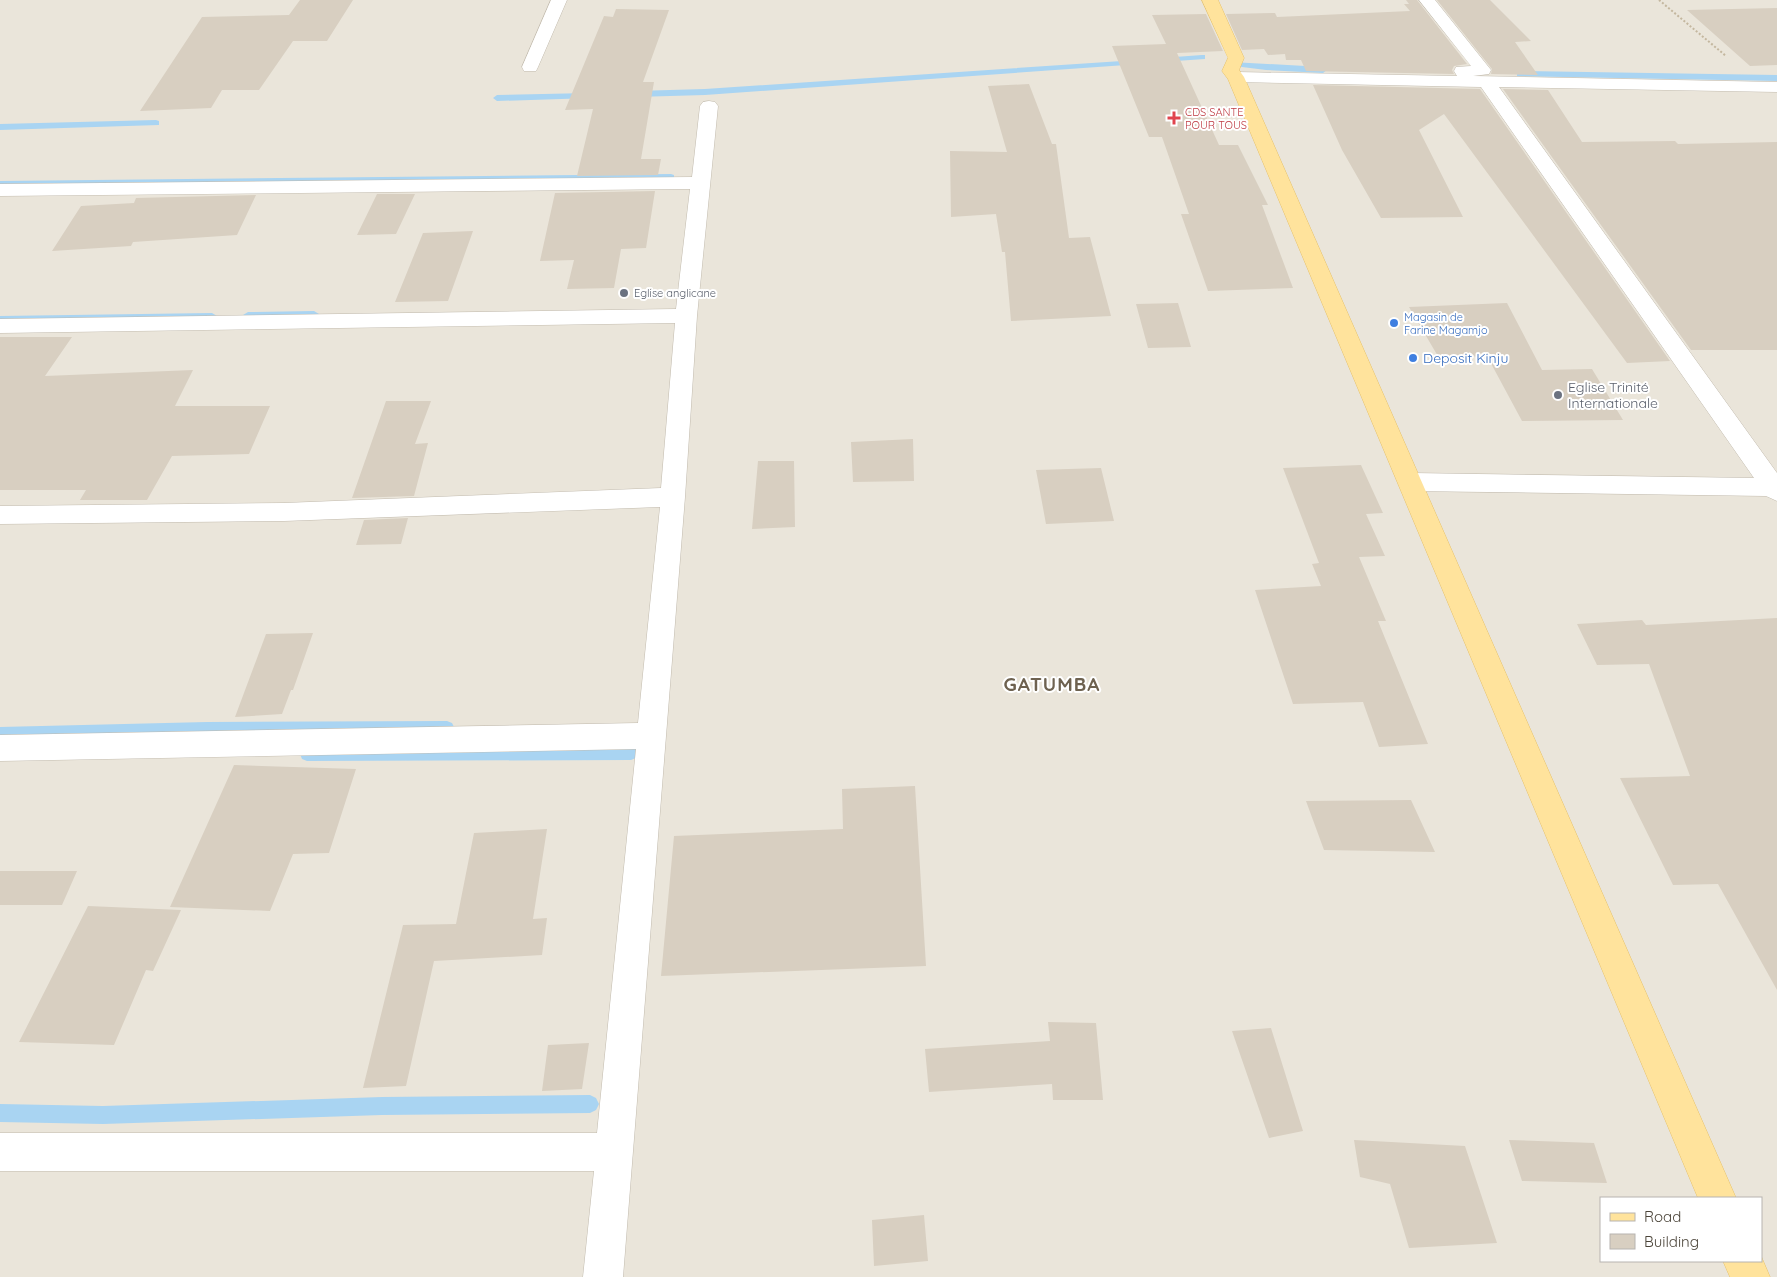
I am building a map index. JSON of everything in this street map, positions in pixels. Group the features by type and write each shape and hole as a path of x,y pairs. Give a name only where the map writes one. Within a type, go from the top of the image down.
{"main road":[{"path":"1210,0 1236,58 1230,71 1236,77 1717,1197"},
{"path":"1743,1262 1750,1277"}],"street":[{"path":"530,67 559,0"},
{"path":"1427,0 1483,70 1472,78"},
{"path":"1236,77 1472,78 1773,90"},
{"path":"1472,78 1776,489"},
{"path":"602,1277 673,496 686,316 709,106"},
{"path":"0,190 701,183"},
{"path":"0,326 686,316"},
{"path":"1411,482 1776,489"},
{"path":"0,515 284,512 673,496"},
{"path":"0,748 651,736"},
{"path":"0,1152 613,1152"}],"path":[{"path":"1659,0 1732,61"}],"shaded area":[{"path":"0,0 1777,0 1777,1277 0,1277"}],"building":[{"path":"300,0 353,0 327,41 293,41 259,90 222,90 211,108 140,111 202,17 289,15"},
{"path":"1406,0 1417,0 1467,64 1454,66 1452,70 1454,74 1306,71 1301,60 1286,60 1285,54 1268,55 1264,49 1242,50 1226,14 1275,13 1277,17 1410,11 1404,4 1409,4"},
{"path":"1437,0 1490,0 1531,41 1515,42 1538,75 1491,74 1492,69"},
{"path":"1777,8 1777,65 1750,66 1687,10"},
{"path":"616,9 669,10 643,82 654,82 641,159 661,159 658,175 577,176 593,109 565,110 604,16 613,17"},
{"path":"1206,14 1223,51 1177,53 1219,145 1238,145 1268,205 1262,205 1293,288 1208,291 1181,214 1189,214 1162,137 1149,137 1112,46 1166,44 1152,15"},
{"path":"1029,84 1052,144 1056,144 1069,238 1090,237 1111,316 1011,321 1005,252 1002,252 996,214 951,217 950,151 1007,152 988,86"},
{"path":"1313,85 1480,89 1670,361 1627,363 1444,114 1419,130 1463,217 1381,218 1342,150"},
{"path":"1503,89 1548,90 1582,142 1675,141 1678,144 1777,142 1777,350 1691,350"},
{"path":"655,191 646,248 621,249 614,288 567,289 574,260 540,261 555,193"},
{"path":"377,194 415,194 396,234 357,235"},
{"path":"256,195 237,235 133,242 131,246 52,251 81,206 134,203 136,198"},
{"path":"473,231 448,301 395,302 423,233"},
{"path":"1178,303 1191,347 1148,348 1136,304"},
{"path":"1507,303 1542,370 1592,369 1623,420 1522,421 1487,356 1439,358 1409,307"},
{"path":"0,337 72,337 45,376 193,370 175,406 270,406 249,454 172,456 147,500 80,500 86,490 0,490"},
{"path":"386,401 431,401 415,444 428,443 414,496 352,498"},
{"path":"913,439 914,481 853,482 851,442"},
{"path":"758,461 794,461 795,527 752,529"},
{"path":"1361,465 1383,513 1366,514 1385,556 1359,557 1386,621 1378,621 1428,744 1379,747 1363,702 1293,704 1255,590 1321,586 1312,564 1319,563 1283,468"},
{"path":"1101,468 1114,521 1046,524 1036,470"},
{"path":"408,518 401,544 356,545 364,520"},
{"path":"1777,618 1777,990 1718,884 1673,885 1620,778 1690,776 1649,664 1597,665 1577,624 1642,620 1646,625"},
{"path":"313,633 293,690 291,690 282,714 235,717 266,634"},
{"path":"234,765 356,769 329,853 293,854 270,911 170,907"},
{"path":"915,786 926,966 661,976 674,836 843,829 842,789"},
{"path":"1411,800 1435,852 1324,850 1306,801"},
{"path":"547,829 533,919 547,918 542,955 434,961 406,1086 363,1088 403,925 456,924 474,833"},
{"path":"0,871 77,871 62,905 0,905"},
{"path":"88,906 181,910 153,971 146,970 114,1045 19,1042"},
{"path":"1048,1022 1096,1023 1103,1100 1053,1100 1052,1084 929,1092 925,1049 1050,1041"},
{"path":"1271,1028 1303,1131 1269,1138 1232,1031"},
{"path":"589,1043 582,1089 542,1091 548,1045"},
{"path":"1354,1140 1465,1146 1497,1243 1409,1248 1390,1184 1360,1177"},
{"path":"1509,1140 1594,1143 1607,1183 1522,1181"},
{"path":"924,1215 928,1261 874,1266 872,1220"}],"waterway":[{"path":"1161,60 1202,57"},
{"path":"635,94 705,92 1137,62"},
{"path":"1234,64 1266,68 1323,70"},
{"path":"1520,74 1777,78"},
{"path":"497,98 589,96"},
{"path":"0,127 156,123"},
{"path":"0,184 671,177"},
{"path":"248,315 314,314"},
{"path":"0,319 212,316"},
{"path":"0,733 207,728 447,727"},
{"path":"307,754 631,753"},
{"path":"0,1113 103,1115 382,1106 590,1104"}],"place":[{"name":"CDS SANTE POUR TOUS","path":"1174,118"},
{"name":"Eglise anglicane","path":"624,293"},
{"name":"Magasin de Farine Magamjo","path":"1394,323"},
{"name":"Deposit Kinju","path":"1413,358"},
{"name":"Eglise Trinité Internationale","path":"1558,395"}],"district":[{"name":"GATUMBA","path":"1052,684"}]}
